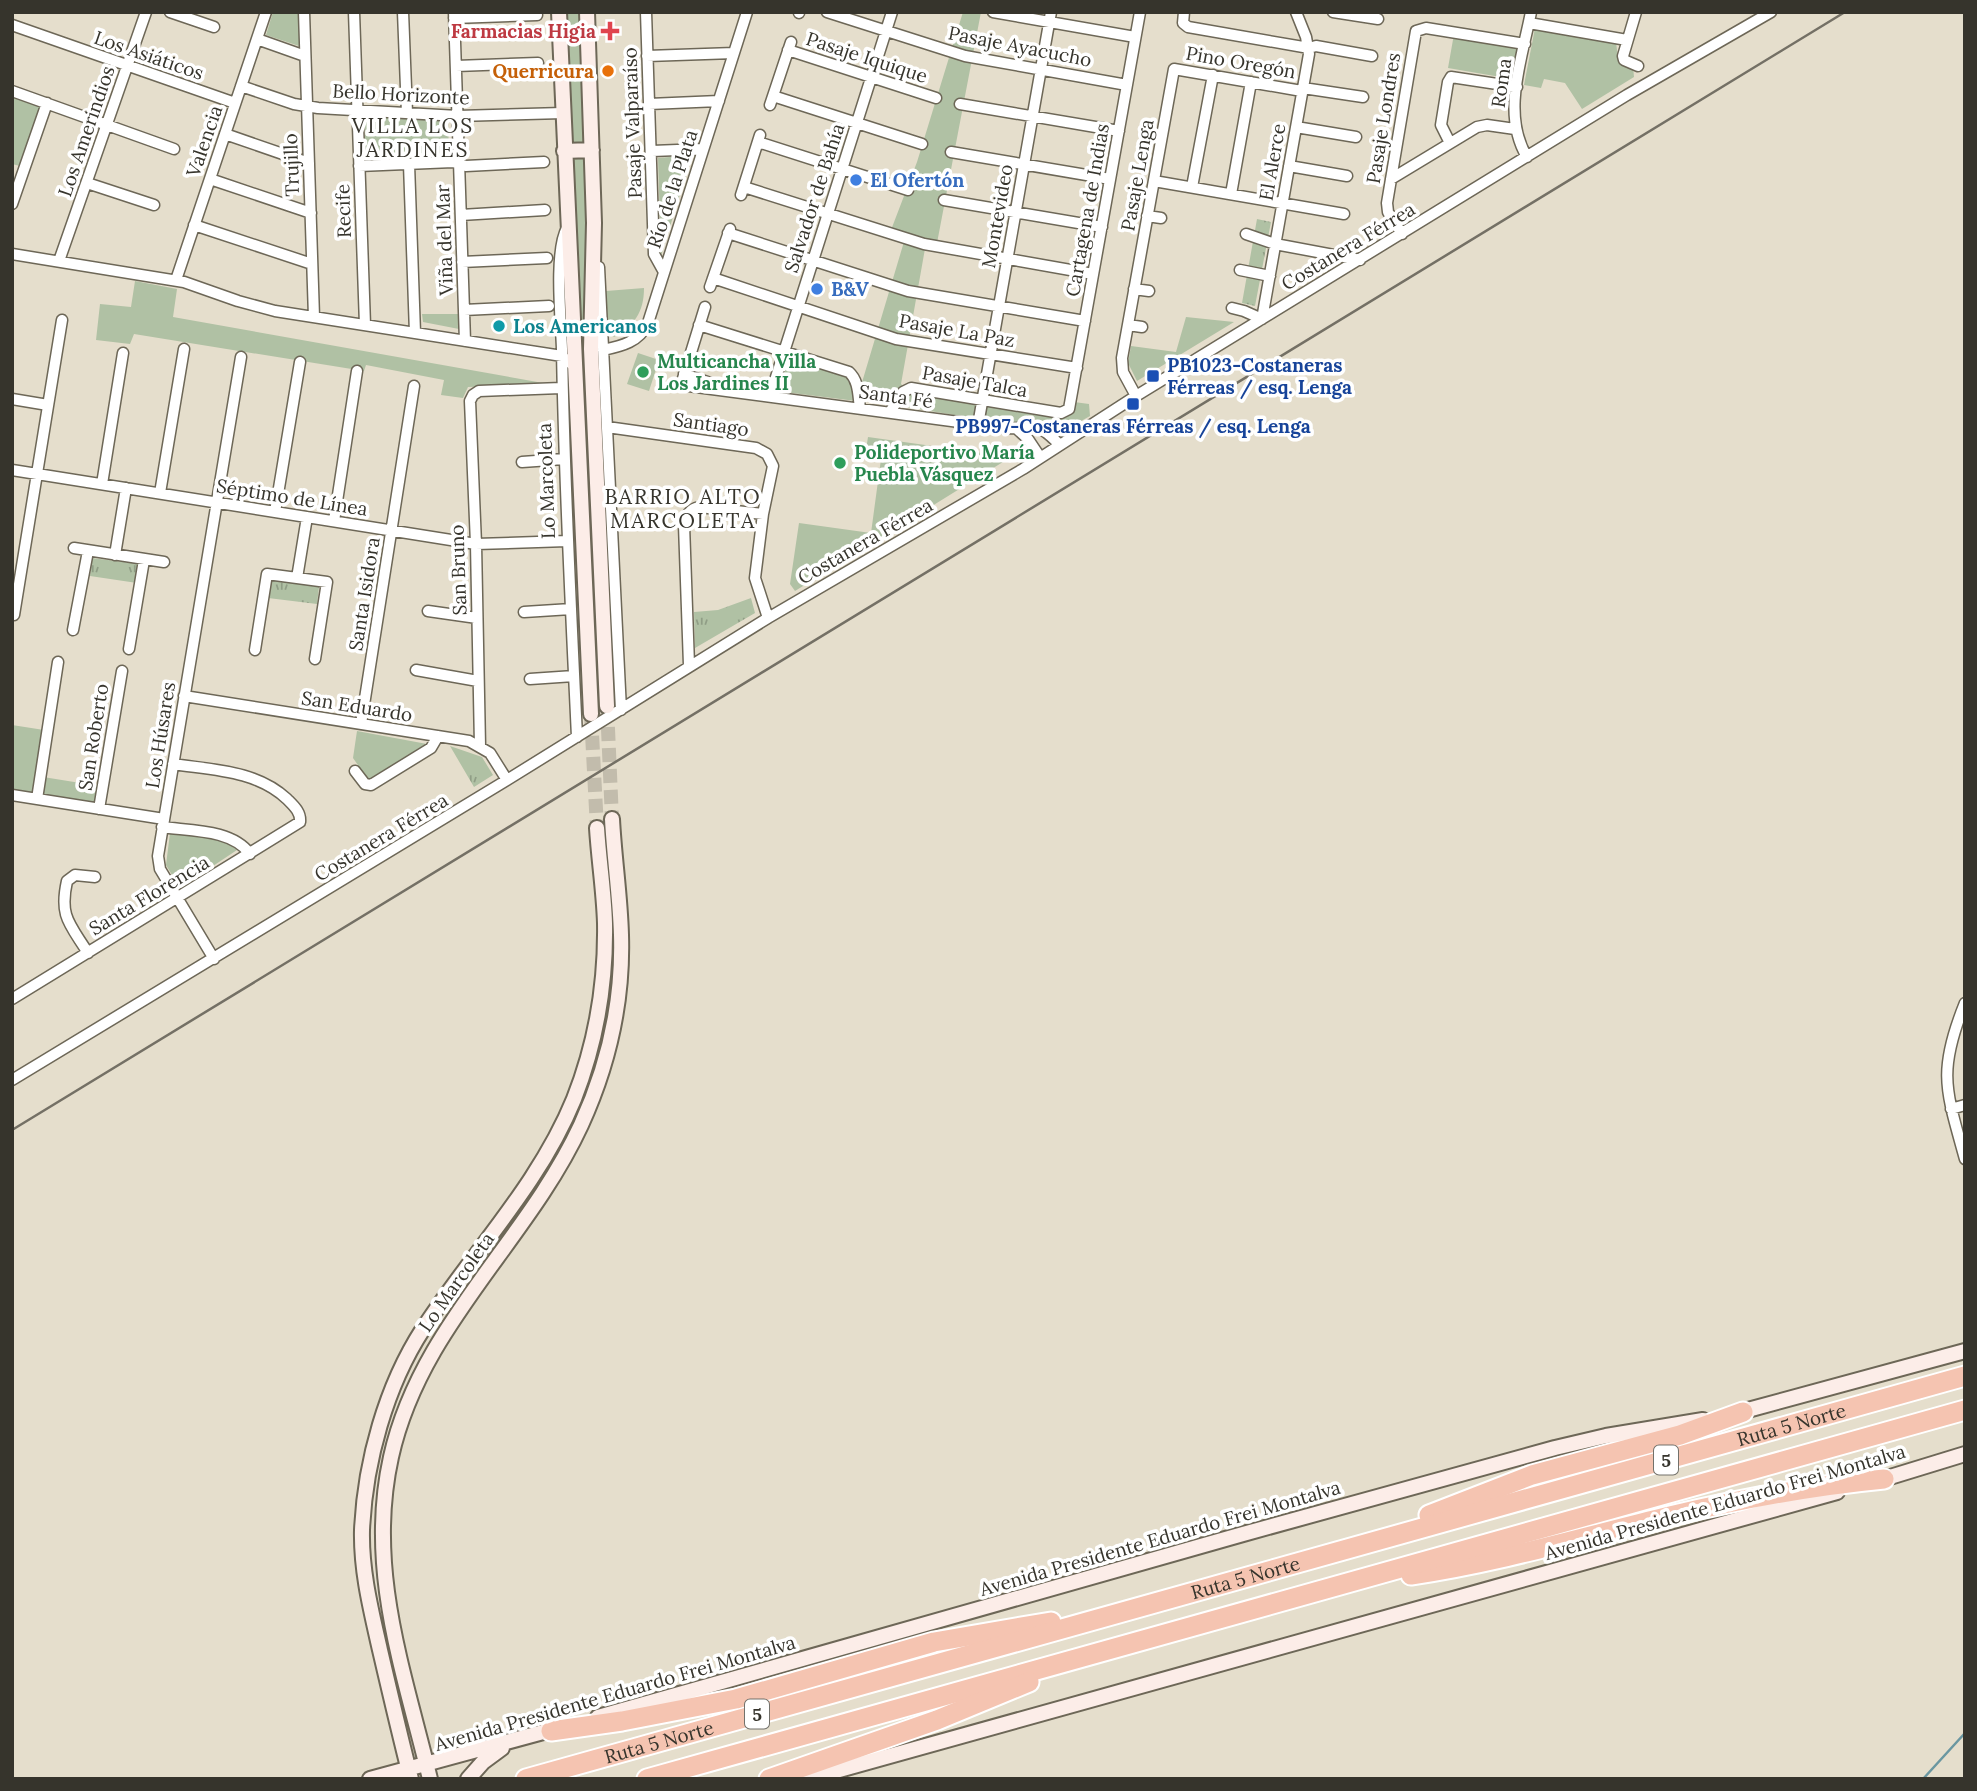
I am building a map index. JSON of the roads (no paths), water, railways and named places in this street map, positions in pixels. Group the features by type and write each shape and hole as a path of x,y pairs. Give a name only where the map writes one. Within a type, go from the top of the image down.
{"highway":[{"name":"Ruta 5 Norte","path":"526,1779 1965,1376"},
{"name":"Ruta 5 Norte","path":"647,1779 1965,1409"},
{"path":"1368,1543 1532,1475 1681,1435 1743,1412"},
{"path":"1337,1585 1503,1559 1753,1498 1814,1487 1884,1479"},
{"path":"551,1731 622,1721 746,1696 961,1636 1024,1625 1113,1615"},
{"path":"769,1779 937,1720 1107,1649"}],"main road":[{"name":"Lo Marcoleta","path":"559,12 591,714"},
{"path":"587,12 594,223 592,362 614,708"},
{"path":"564,151 592,150"},
{"path":"569,225 594,223"},
{"name":"Lo Marcoleta","path":"429,1772 390,1615 382,1559 383,1519 391,1457 404,1414 429,1356 528,1213 568,1149 590,1103 606,1055 616,1008 621,961 612,819"},
{"name":"Lo Marcoleta","path":"409,1774 367,1595 362,1531 368,1481 386,1409 412,1349 462,1273 539,1168 583,1075 596,1025 604,973 605,920 597,828"},
{"path":"462,1273 466,1281 475,1287"},
{"path":"447,1295 454,1299 460,1309"},
{"name":"Avenida Presidente Eduardo Frei Montalva","path":"370,1779 429,1772 516,1740 1565,1446 1624,1432 1743,1412 1965,1351"},
{"name":"Avenida Presidente Eduardo Frei Montalva","path":"807,1779 1884,1479 1965,1454"},
{"path":"468,1779 483,1762 516,1740"}],"street":[{"name":"Los Amerindios","path":"59,261 146,12"},
{"path":"170,12 214,27"},
{"name":"Valencia","path":"176,280 266,12"},
{"name":"Trujillo","path":"303,12 314,317"},
{"name":"Recife","path":"354,12 365,325"},
{"path":"403,12 407,113"},
{"name":"Pasaje Valparaíso","path":"646,12 654,254 664,272"},
{"name":"Río de la Plata","path":"603,350 626,344 643,332 648,323 747,12"},
{"name":"Pasaje Ayacucho","path":"827,12 965,56 1127,85"},
{"name":"Salvador de Bahía","path":"770,396 892,12"},
{"path":"993,12 1050,17 1135,37"},
{"name":"Cartagena de Indias","path":"1066,412 1070,407 1140,12"},
{"path":"1184,12 1184,25 1308,48 1315,46 1372,56"},
{"name":"El Alerce","path":"1262,319 1308,48 1296,12"},
{"path":"1333,12 1378,19"},
{"path":"1636,12 1623,58 1638,66"},
{"name":"Costanera Férrea","path":"12,1080 577,737 614,708 1040,457 1627,95 1771,12"},
{"path":"454,15 537,15"},
{"name":"Viña del Mar","path":"454,15 465,341"},
{"name":"Montevideo","path":"978,425 1050,17"},
{"path":"1530,18 1627,40"},
{"name":"Roma","path":"1527,157 1515,129 1514,110 1530,18"},
{"name":"Los Asiáticos","path":"12,25 235,103"},
{"name":"Pasaje Londres","path":"1402,234 1387,208 1414,34 1418,29 1426,28 1525,44"},
{"path":"257,39 305,55"},
{"name":"Pasaje Iquique","path":"856,123 771,101 789,46 936,98"},
{"path":"647,56 734,53"},
{"path":"456,66 538,62"},
{"name":"Pino Oregón","path":"1174,69 1363,97"},
{"name":"Pasaje Lenga","path":"1136,396 1122,369 1174,69"},
{"path":"1192,187 1213,75"},
{"path":"1450,143 1441,125 1451,77 1517,87"},
{"path":"1231,194 1251,82"},
{"name":"Bello Horizonte","path":"241,86 307,107 458,116 563,113"},
{"path":"12,91 174,149"},
{"path":"649,104 719,101"},
{"path":"12,204 17,175 47,103"},
{"path":"960,104 1119,131"},
{"path":"856,123 922,144"},
{"path":"1391,179 1480,125 1515,129"},
{"path":"1296,127 1356,137"},
{"path":"225,134 309,163"},
{"path":"908,190 842,170 759,138 742,191 924,244 1093,274"},
{"path":"652,151 703,149"},
{"path":"951,152 1110,178"},
{"path":"359,166 453,162 466,166 544,162"},
{"path":"410,164 415,333"},
{"path":"1289,166 1347,176"},
{"path":"210,178 311,213"},
{"path":"1154,181 1344,214"},
{"path":"87,183 154,205"},
{"path":"944,200 1102,227"},
{"path":"461,215 545,210"},
{"path":"1147,216 1161,218"},
{"path":"194,225 313,264"},
{"name":"Lo Marcoleta","path":"569,225 562,240 561,388 577,737"},
{"name":"Pasaje La Paz","path":"812,260 729,231 712,283 797,306 902,340 1076,368"},
{"path":"1246,234 1275,244 1360,260"},
{"path":"593,242 598,260 607,427 614,708"},
{"path":"1141,252 1154,254"},
{"path":"12,254 176,280 250,305 314,317 562,356 575,367"},
{"path":"462,262 547,258"},
{"path":"812,260 914,293 1085,321"},
{"path":"1240,270 1270,276"},
{"path":"1134,289 1149,291"},
{"path":"464,310 550,306"},
{"path":"705,307 681,385 731,390"},
{"path":"1232,308 1262,319"},
{"path":"14,615 62,320"},
{"path":"699,325 849,372 857,383 860,408"},
{"path":"1128,325 1142,327"},
{"path":"160,493 184,349"},
{"path":"102,484 123,353"},
{"name":"Los Húsares","path":"214,959 177,899 158,861 241,357"},
{"path":"275,512 300,362"},
{"path":"334,521 357,371"},
{"path":"684,374 731,390"},
{"name":"Santa Isidora","path":"361,724 414,386"},
{"name":"San Bruno","path":"480,746 476,544 469,404 472,395 483,390 561,388"},
{"name":"Pasaje Talca","path":"890,412 903,391 908,388 1066,412"},
{"name":"Santa Fé","path":"731,390 978,425 1017,429 1039,427 1059,444"},
{"path":"12,399 48,405"},
{"name":"Santiago","path":"607,427 756,448 764,452 773,466 763,514 755,578 768,618"},
{"path":"1017,429 1028,439 1040,457"},
{"path":"522,462 564,460"},
{"name":"Séptimo de Línea","path":"12,470 476,544 567,541"},
{"path":"116,555 126,488"},
{"path":"689,665 684,525 686,516 699,507 763,514"},
{"path":"298,578 307,517"},
{"path":"12,541 26,544"},
{"path":"74,548 164,562"},
{"path":"73,630 88,551"},
{"path":"129,649 145,560"},
{"path":"255,650 267,574 327,582 315,659"},
{"path":"524,612 570,609"},
{"path":"428,611 477,618"},
{"path":"37,799 58,662"},
{"path":"416,670 478,681"},
{"name":"San Roberto","path":"99,809 122,671"},
{"path":"530,679 574,676"},
{"name":"San Eduardo","path":"184,696 438,736 480,746"},
{"path":"355,771 363,783 369,785 430,748 438,736"},
{"path":"480,746 495,758 507,780"},
{"name":"Santa Florencia","path":"15,995 296,826 301,819 300,814 283,796 258,780 238,774 173,764"},
{"path":"12,795 99,809 230,838 241,844 250,854"},
{"path":"88,953 63,913 64,894 66,881 75,876 95,877"},
{"path":"1965,1003 1948,1052 1946,1085 1965,1159"},
{"path":"1951,1109 1965,1105"}],"waterway":[{"path":"1923,1779 1965,1733"}],"tunnel":[{"path":"607,706 612,819"},
{"path":"591,715 597,828"}],"railway":[{"path":"12,1130 1845,12"}],"place":[{"name":"Farmacias Higia","path":"610,31"},
{"name":"Querricura","path":"608,71"},
{"name":"El Ofertón","path":"856,180"},
{"name":"B&V","path":"817,289"},
{"name":"Los Americanos","path":"499,326"},
{"name":"Multicancha Villa Los Jardines II","path":"643,372"},
{"name":"PB1023-Costaneras Férreas / esq. Lenga","path":"1153,376"},
{"name":"PB997-Costaneras Férreas / esq. Lenga","path":"1133,404"},
{"name":"Polideportivo María Puebla Vásquez","path":"840,463"}],"district":[{"name":"VILLA LOS JARDINES","path":"413,137"},
{"name":"BARRIO ALTO MARCOLETA","path":"683,508"}]}
